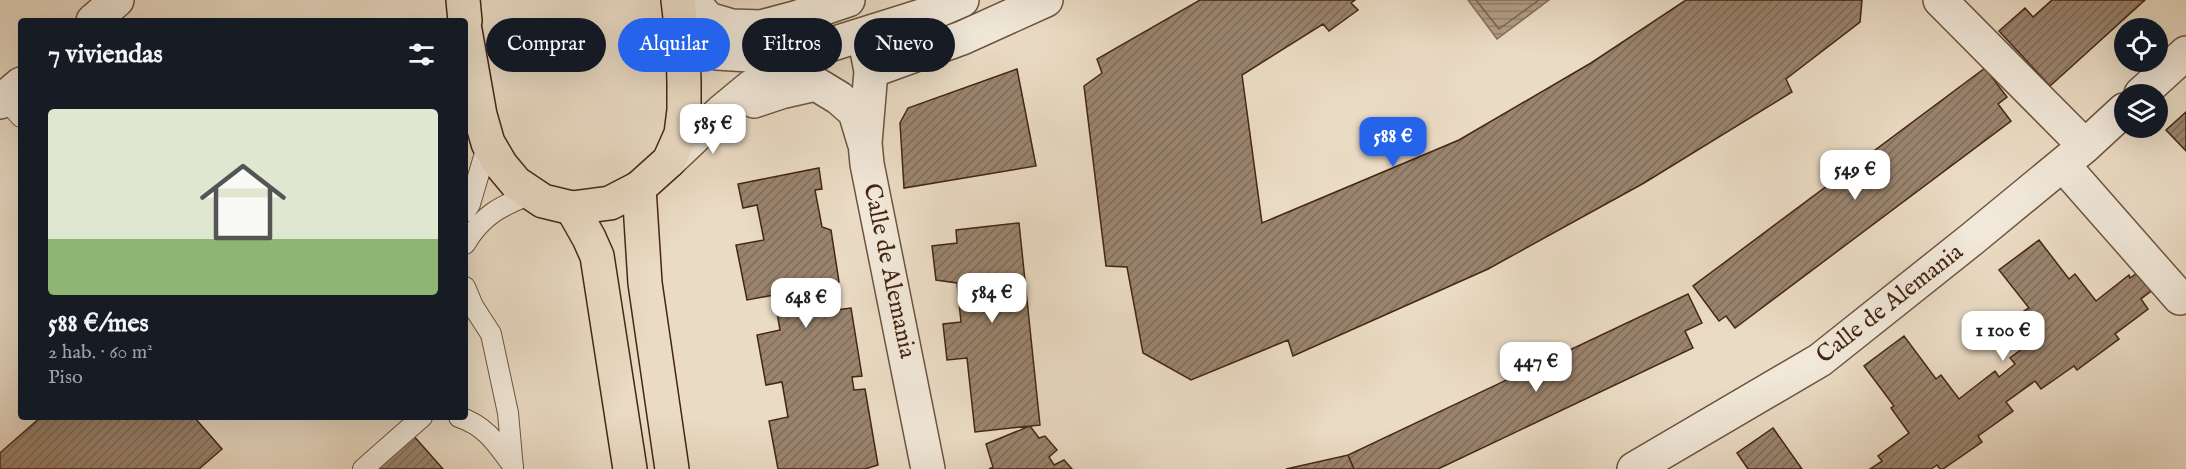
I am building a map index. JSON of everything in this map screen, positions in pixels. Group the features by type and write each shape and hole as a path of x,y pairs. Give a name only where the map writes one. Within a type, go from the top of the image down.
{"main road":[{"path":"463,0 465,18"},
{"path":"678,0 680,18"},
{"path":"468,56 488,143 501,165 516,183 531,194 543,201 572,208 610,203 639,188 669,161 681,134 683,72"},
{"path":"639,188 645,284 672,469"},
{"path":"572,208 597,256 630,469"}],"street":[{"path":"96,18 117,0"},
{"path":"692,0 708,19 732,26 761,27 848,0"},
{"path":"955,41 1046,0"},
{"path":"1940,0 2074,155 2180,298"},
{"path":"913,18 948,6 1008,18"},
{"path":"2152,84 2186,53"},
{"path":"669,161 751,87 778,72"},
{"name":"Calle de Alemania","path":"871,72 865,143 928,469"},
{"path":"722,111 781,92 816,84 839,98 855,112 865,143"},
{"name":"Calle de Alemania","path":"1634,469 1820,360 1972,240 2114,119"}],"lane":[{"path":"468,207 488,143"},
{"path":"468,239 489,214 501,206 531,194"},
{"path":"468,294 491,334 508,413 513,467"},
{"path":"363,469 419,420"},
{"path":"468,420 474,422 490,436 513,467"}],"water":[{"path":"1468,0 1549,0 1497,39"}],"building":[{"path":"1200,0 1355,0 1351,3 1358,10 1329,31 1323,24 1242,75 1262,223 1459,140 1591,63 1686,0 1862,0 1860,22 1786,79 1792,92 1644,183 1488,269 1293,356 1288,340 1191,380 1143,353 1127,267 1106,266 1084,86 1102,73 1097,59"},
{"path":"2052,0 2145,0 2125,18 2114,18 2114,28 2050,86 1999,31 2025,8 2033,17"},
{"path":"1985,68 2007,97 1998,104 2011,121 1735,328 1726,316 1719,321 1693,286"},
{"path":"1017,69 1036,166 904,188 900,123 908,108"},
{"path":"2186,112 2186,151 2168,132 2168,128"},
{"path":"819,168 822,189 815,190 822,227 831,230 839,282 832,284 836,310 851,308 862,376 852,377 854,390 865,389 878,465 865,469 778,469 769,421 788,417 782,382 766,385 757,335 780,330 774,295 747,300 736,245 764,240 757,205 743,208 738,184"},
{"path":"1019,223 1040,425 975,432 967,358 947,360 943,324 961,322 957,283 936,280 932,246 957,243 956,230"},
{"path":"2039,240 2069,279 2075,274 2096,301 2129,275 2130,278 2141,270 2155,288 2141,299 2148,309 2115,334 2119,339 2077,370 2074,366 2041,389 2035,381 2006,402 2013,411 1978,436 1982,442 1943,469 1937,465 1931,469 1870,469 1882,461 1878,456 1909,433 1891,408 1894,406 1864,366 1904,336 1936,379 1941,375 1959,399 1995,371 1999,377 2015,364 2010,358 2042,334 2024,311 2029,308 1999,270"},
{"path":"1688,294 1702,323 1685,331 1693,348 1438,469 1354,469 1348,455"},
{"path":"38,420 197,420 222,449 199,469 0,469 0,453"},
{"path":"1030,426 1039,438 1045,436 1057,450 1049,457 1054,465 1064,460 1072,469 989,469 993,467 986,444"},
{"path":"1773,428 1802,469 1748,469 1737,453"},
{"path":"412,434 443,469 374,469"},
{"path":"1348,455 1354,469 1286,469"}]}
